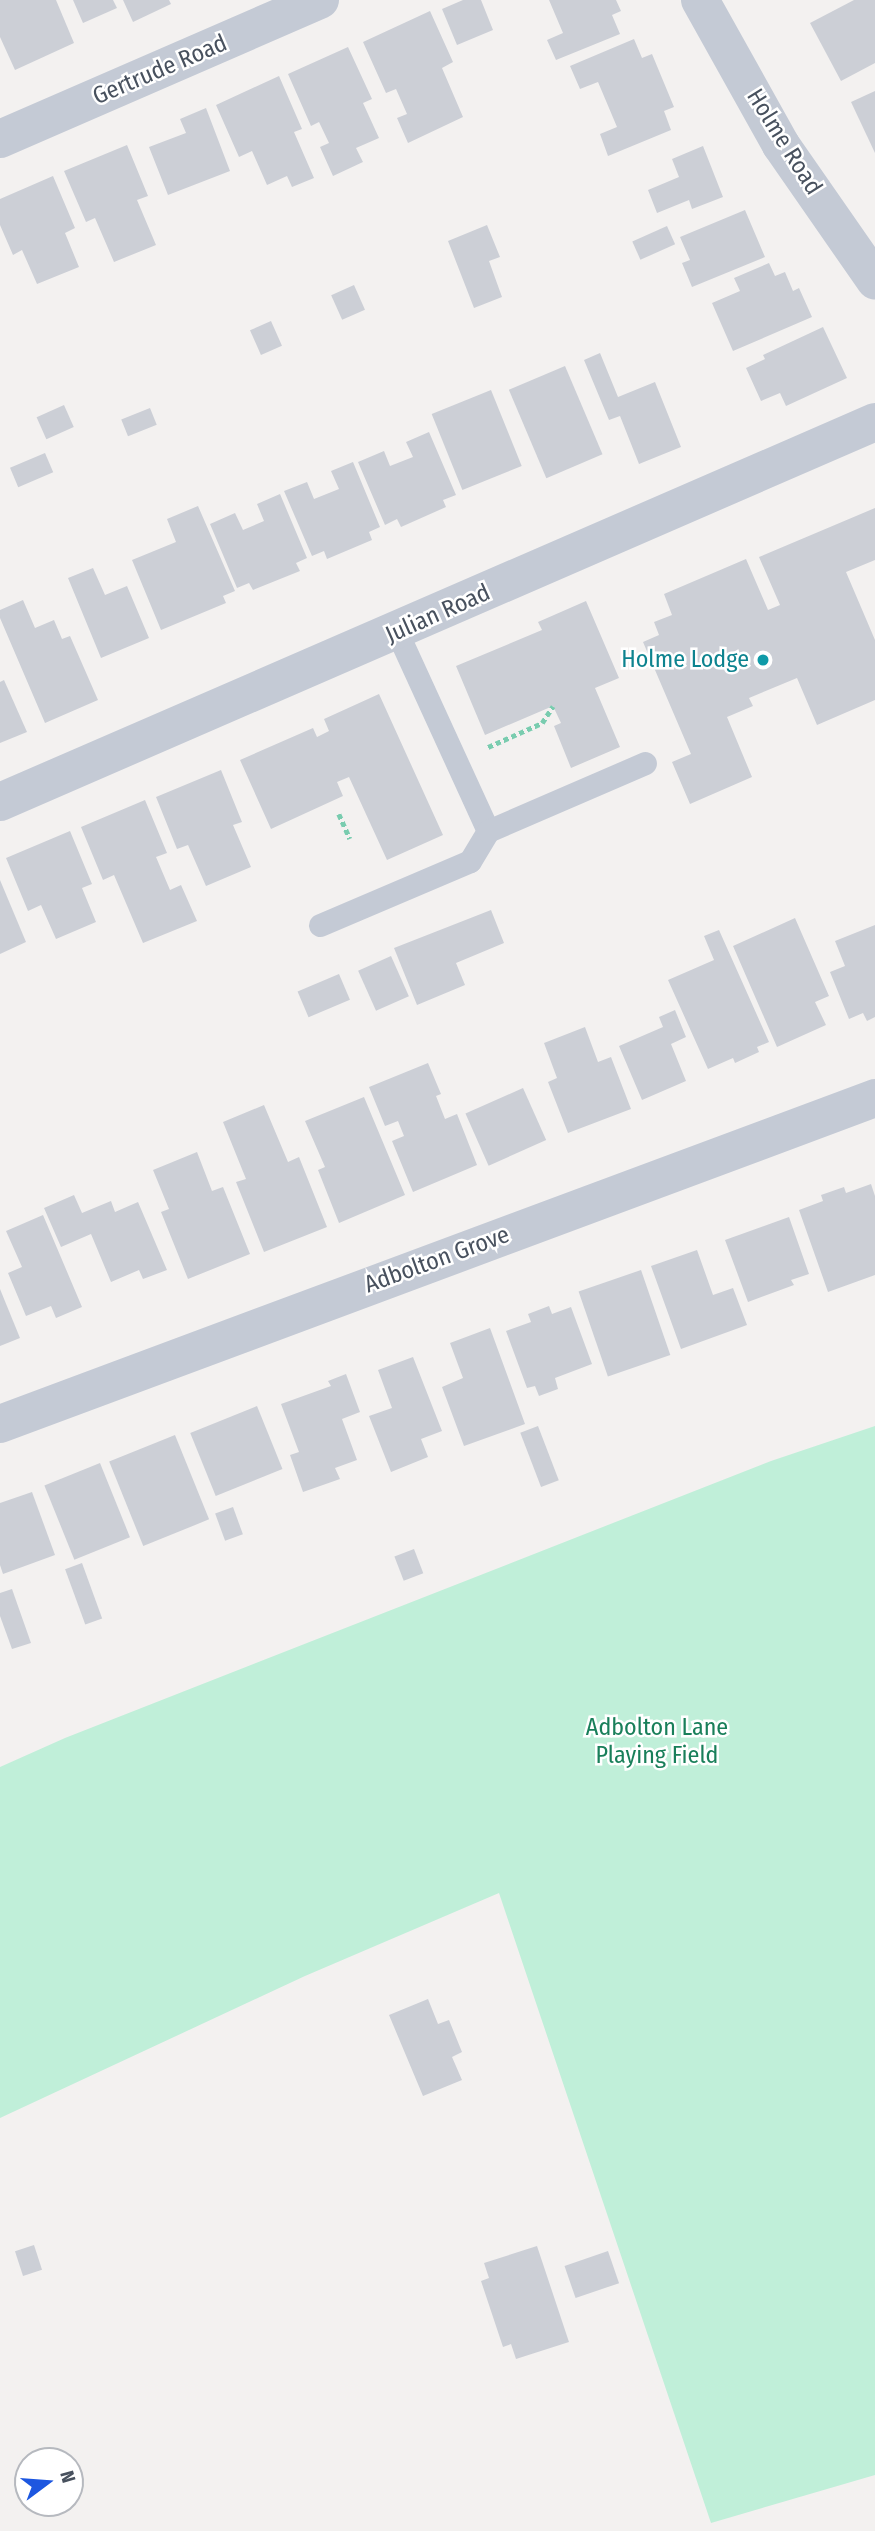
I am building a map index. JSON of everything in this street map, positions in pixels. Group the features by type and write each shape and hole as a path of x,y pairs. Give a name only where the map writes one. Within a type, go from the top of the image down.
{"street":[{"name":"Gertrude Road","path":"0,139 320,0"},
{"name":"Holme Road","path":"700,0 782,145 875,280"},
{"name":"Julian Road","path":"0,802 397,632 875,422"},
{"name":"Adbolton Grove","path":"0,1424 875,1098"}],"lane":[{"path":"397,632 488,831"},
{"path":"320,925 470,861 488,831 645,763"}],"path":[{"path":"478,751 542,723 553,706"},
{"path":"339,814 350,839"}],"green space":[{"name":"Adbolton Lane Playing Field","path":"875,1426 875,2475 711,2523 499,1893 305,1976 0,2118 0,1767 65,1738 771,1461"}],"building":[{"path":"0,0 56,0 74,43 15,70 0,37"},
{"path":"73,0 113,0 117,8 83,23"},
{"path":"123,0 169,0 171,4 133,22"},
{"path":"463,0 481,0 493,30 457,45 442,9"},
{"path":"549,0 616,0 621,11 612,15 620,34 556,60 547,40 563,33"},
{"path":"854,0 875,0 875,63 841,81 810,23"},
{"path":"430,11 453,62 442,68 463,117 408,143 397,118 407,114 396,89 386,93 363,42"},
{"path":"634,39 642,58 652,54 674,107 664,111 671,130 608,156 600,134 617,127 598,82 580,89 570,66"},
{"path":"348,47 372,99 363,103 379,138 356,148 363,162 333,176 320,147 329,143 319,122 311,126 288,74"},
{"path":"279,76 302,129 294,132 314,178 292,187 287,176 267,185 252,151 239,157 216,105"},
{"path":"875,91 875,153 851,102"},
{"path":"206,108 230,171 168,195 149,147 186,133 180,119"},
{"path":"127,145 148,196 137,200 156,245 114,262 95,218 86,222 64,171"},
{"path":"703,146 723,197 692,209 689,200 657,213 648,190 679,177 672,159"},
{"path":"53,176 75,228 65,233 79,267 37,284 22,250 13,255 0,225 0,199"},
{"path":"745,210 765,257 692,287 682,263 690,260 680,237"},
{"path":"487,225 500,257 489,261 502,297 474,308 448,241"},
{"path":"667,226 675,244 640,260 632,241"},
{"path":"769,263 775,276 785,272 793,291 799,288 812,317 733,351 712,303 740,291 734,278"},
{"path":"354,285 365,310 342,320 331,295"},
{"path":"271,321 282,346 261,355 250,330"},
{"path":"823,327 847,378 786,406 780,393 761,401 746,368 765,359 763,355"},
{"path":"600,353 618,397 655,382 681,447 639,464 620,416 609,420 584,360"},
{"path":"565,366 603,454 546,478 509,390"},
{"path":"491,390 522,466 462,490 432,414"},
{"path":"64,405 74,427 46,439 37,417"},
{"path":"150,408 157,425 128,436 121,420"},
{"path":"429,432 456,495 443,500 446,507 401,527 397,519 385,525 358,462 384,451 390,466 413,457 406,442"},
{"path":"45,453 53,472 18,487 10,468"},
{"path":"353,462 380,527 369,532 372,540 327,559 324,551 312,556 284,491 307,482 314,499 339,489 331,471"},
{"path":"280,494 307,558 296,563 300,571 253,590 249,583 237,588 210,524 235,513 243,530 264,521 257,504"},
{"path":"198,506 235,591 223,596 226,603 161,630 132,560 176,542 167,519"},
{"name":"Holme Lodge","path":"875,508 875,560 846,572 875,640 875,700 817,725 797,678 749,698 753,706 727,717 752,777 690,804 672,762 691,754 643,642 659,635 654,622 672,615 664,594 746,559 768,610 780,605 759,557"},
{"path":"93,568 105,595 127,586 149,638 101,658 68,578"},
{"path":"23,600 35,628 54,620 62,639 70,636 98,700 45,723 0,618 0,610"},
{"path":"586,601 619,678 595,688 620,747 571,768 554,726 561,723 553,706 485,735 456,666 542,630 538,622"},
{"path":"4,680 27,732 0,743 0,682"},
{"path":"379,694 443,835 387,860 349,777 337,782 343,796 271,829 240,760 313,728 317,737 329,731 324,719"},
{"path":"221,770 242,822 233,825 251,867 206,886 188,845 177,849 156,797"},
{"path":"145,800 167,853 156,857 170,890 181,885 197,921 143,943 114,875 103,880 81,827"},
{"path":"70,831 92,884 82,888 96,922 56,939 41,905 28,911 6,858"},
{"path":"0,880 26,942 0,954"},
{"path":"491,910 504,943 456,963 465,985 417,1005 394,948"},
{"path":"795,918 829,996 815,1002 826,1025 777,1047 733,946"},
{"path":"875,925 875,1017 867,1021 863,1013 849,1019 830,972 845,966 835,941"},
{"path":"719,930 769,1042 757,1047 759,1052 735,1063 733,1058 708,1069 668,980 714,960 704,936"},
{"path":"391,956 409,996 376,1011 358,971"},
{"path":"339,974 350,1000 309,1017 298,992"},
{"path":"675,1010 686,1037 671,1044 686,1081 642,1100 619,1046 663,1027 659,1017"},
{"path":"585,1027 598,1062 611,1057 631,1109 568,1133 548,1082 557,1078 544,1043"},
{"path":"428,1063 441,1094 436,1096 445,1119 457,1114 477,1165 413,1192 392,1141 404,1136 398,1121 385,1126 369,1087"},
{"path":"523,1088 546,1140 489,1166 465,1114"},
{"path":"364,1097 405,1195 339,1223 318,1170 325,1167 305,1121"},
{"path":"264,1105 288,1162 299,1157 327,1227 264,1252 236,1182 246,1179 223,1122"},
{"path":"197,1152 212,1191 223,1187 250,1254 188,1279 161,1212 169,1209 153,1170"},
{"path":"871,1184 875,1196 875,1275 828,1292 799,1210 823,1201 821,1195 844,1187 846,1193"},
{"path":"74,1195 82,1213 111,1201 115,1212 138,1202 167,1270 143,1279 139,1270 111,1282 91,1234 61,1247 44,1208"},
{"path":"43,1215 82,1307 56,1318 51,1306 26,1316 8,1273 22,1267 6,1231"},
{"path":"789,1217 809,1274 791,1280 794,1285 748,1302 725,1240"},
{"path":"697,1250 713,1295 733,1288 747,1325 681,1349 651,1266"},
{"path":"641,1270 670,1355 608,1377 579,1291"},
{"path":"0,1289 20,1338 0,1346"},
{"path":"549,1306 552,1314 571,1307 592,1364 555,1378 558,1389 539,1396 535,1386 527,1388 506,1331 531,1322 528,1314"},
{"path":"490,1328 525,1424 464,1446 442,1387 463,1378 450,1343"},
{"path":"413,1357 442,1431 421,1439 428,1457 391,1472 369,1416 392,1408 378,1370"},
{"path":"346,1374 360,1412 342,1419 357,1460 335,1468 340,1479 303,1492 290,1455 299,1452 281,1404 331,1386 328,1381"},
{"path":"257,1406 282,1469 216,1496 190,1433"},
{"path":"538,1426 559,1480 541,1487 520,1433"},
{"path":"175,1435 209,1519 143,1546 109,1462"},
{"path":"100,1463 130,1537 74,1560 44,1485"},
{"path":"32,1492 55,1555 3,1574 0,1565 0,1503"},
{"path":"233,1507 243,1534 225,1541 215,1513"},
{"path":"414,1549 423,1573 404,1581 394,1557"},
{"path":"82,1563 102,1618 85,1625 65,1569"},
{"path":"12,1589 31,1643 12,1649 0,1616 0,1593"},
{"path":"428,1999 438,2024 449,2020 462,2052 452,2057 462,2080 423,2096 389,2015"},
{"path":"34,2245 42,2270 23,2276 15,2251"},
{"path":"537,2246 569,2342 516,2359 511,2344 503,2347 481,2281 489,2278 484,2263"},
{"path":"608,2251 619,2283 576,2298 565,2266"}],"place":[{"name":"Holme Lodge","path":"763,660"}]}
